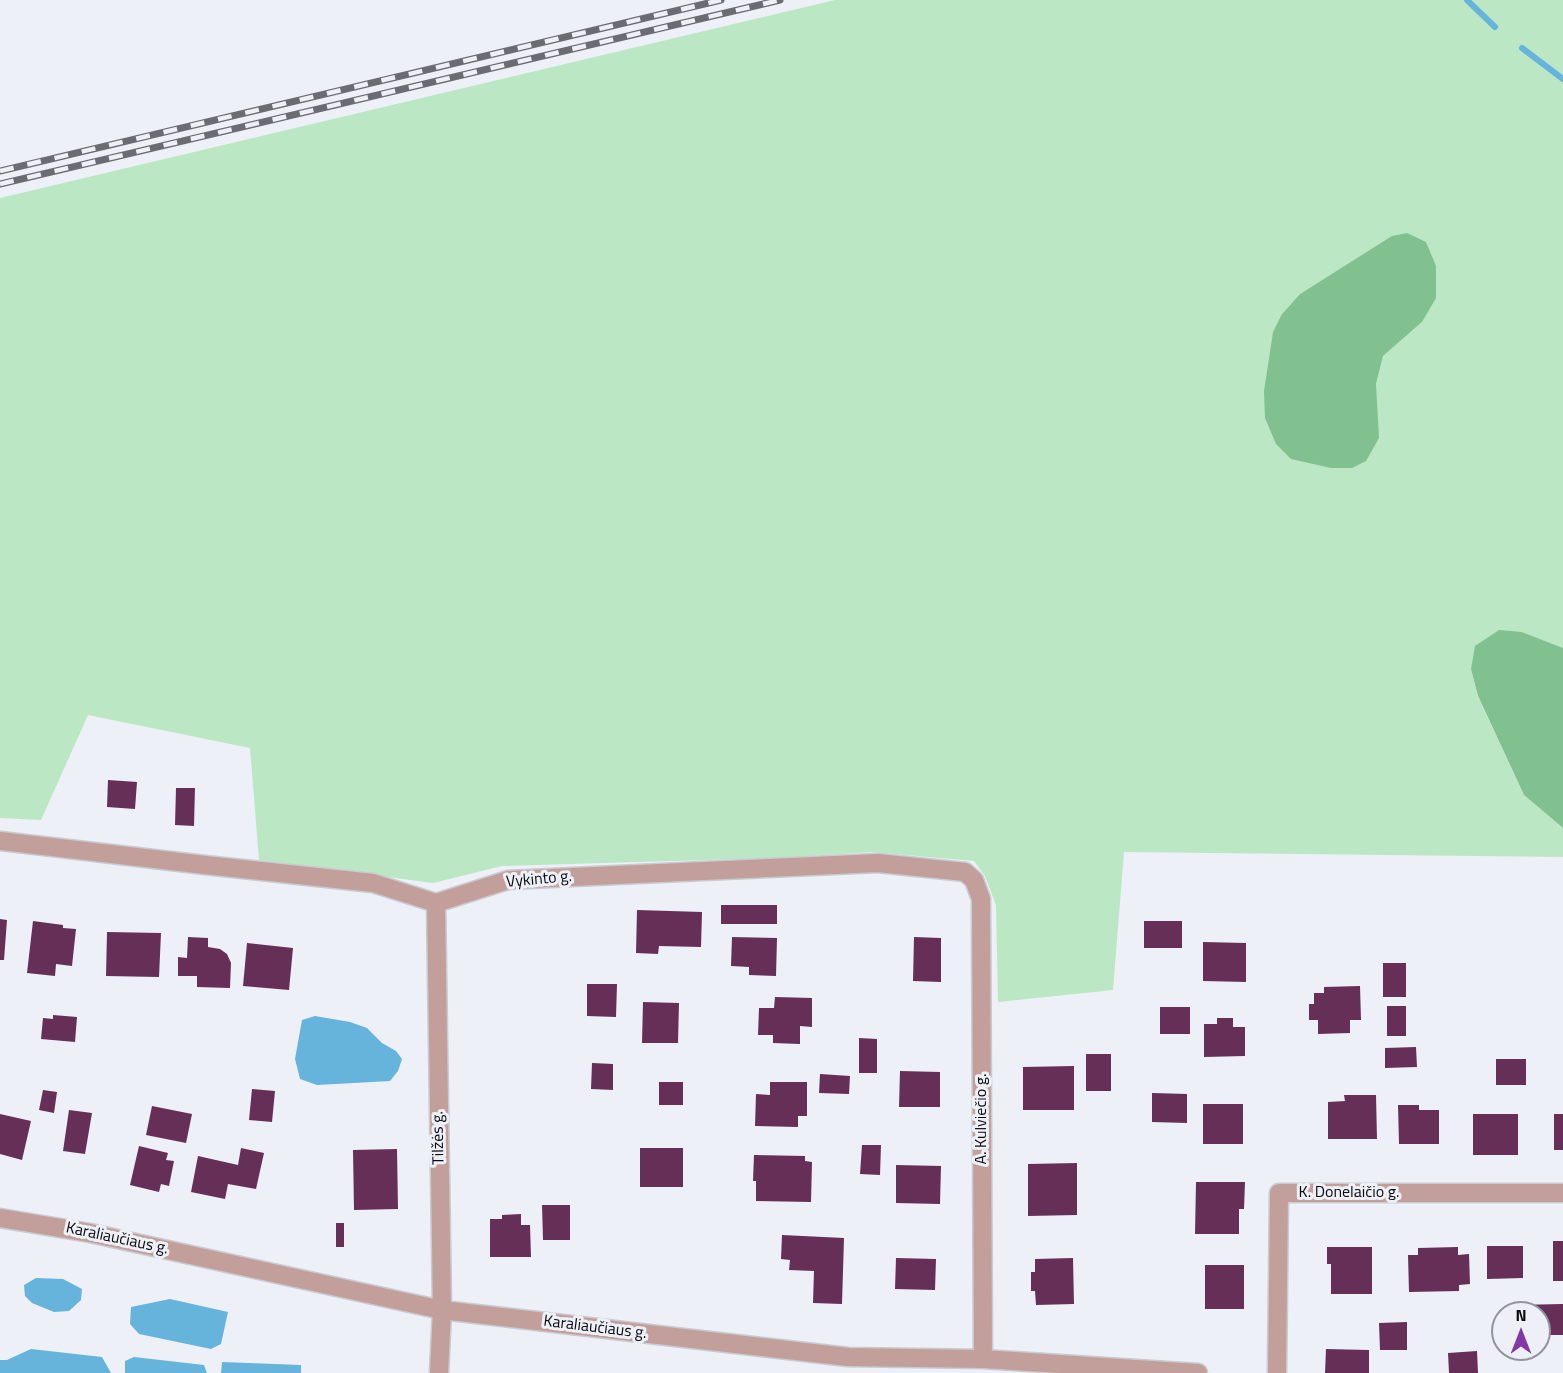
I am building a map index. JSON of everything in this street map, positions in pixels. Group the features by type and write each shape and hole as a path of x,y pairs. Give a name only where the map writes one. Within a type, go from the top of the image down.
{"street":[{"path":"0,841 373,883 436,903"},
{"name":"Vykinto g.","path":"436,903 508,880 878,862 965,872 974,880"},
{"name":"A. Kulviečio g.","path":"974,880 981,899 983,1359"},
{"name":"Tilžės g.","path":"436,903 442,1310 438,1373"},
{"name":"K. Donelaičio g.","path":"1277,1373 1279,1193 1563,1193"},
{"name":"Karaliaučiaus g.","path":"0,1218 90,1233 442,1310 848,1357 983,1359 1198,1373"}],"green space":[{"path":"835,0 1563,0 1563,648 1522,632 1471,669 1478,697 1524,795 1563,828 1563,857 1124,852 1113,990 998,1002 996,905 985,876 974,861 872,852 776,858 502,866 433,883 259,860 250,748 88,715 41,820 0,818 0,198","holes":["1392,237 1422,322 1383,356 1376,384 1282,314 1300,294"]},
{"path":"1407,233 1426,242 1436,266 1436,298 1422,322 1383,356 1376,384 1379,438 1366,461 1352,468 1331,468 1291,459 1276,444 1265,418 1264,391 1273,332 1282,314 1300,294 1392,236"},
{"path":"1499,630 1522,632 1563,648 1563,828 1524,795 1478,696 1471,669 1475,646"}],"water":[{"path":"315,1016 350,1022 367,1028 382,1043 396,1051 402,1059 398,1071 390,1081 317,1085 300,1079 295,1059 302,1020"},
{"path":"36,1278 63,1279 82,1289 81,1300 69,1311 54,1312 32,1303 25,1296 24,1285"},
{"path":"170,1299 228,1312 221,1344 211,1349 139,1334 130,1324 131,1307"},
{"path":"31,1349 102,1357 111,1373 0,1373 0,1360 7,1360"},
{"path":"134,1357 204,1365 207,1373 125,1373 125,1361"},
{"path":"222,1362 301,1365 301,1373 221,1373"}],"building":[{"path":"108,780 137,782 135,809 107,807"},
{"path":"176,788 195,788 194,826 175,825"},
{"path":"721,905 777,905 777,924 721,924"},
{"path":"637,910 702,912 701,947 659,946 658,954 636,953"},
{"path":"0,919 7,920 4,960 0,960"},
{"path":"33,921 76,929 72,966 56,964 55,976 27,973"},
{"path":"1144,921 1182,921 1182,948 1144,948"},
{"path":"107,932 161,933 159,977 106,976"},
{"path":"188,937 208,938 208,947 220,949 227,954 231,963 230,988 197,987 197,976 178,976 178,957 187,958"},
{"path":"732,937 777,938 776,976 749,975 749,967 731,966"},
{"path":"914,937 941,938 941,982 913,981"},
{"path":"1203,942 1246,943 1246,982 1203,981"},
{"path":"247,943 293,948 289,990 243,986"},
{"path":"1383,963 1406,963 1406,997 1383,997"},
{"path":"587,984 617,984 616,1017 587,1016"},
{"path":"1360,986 1361,1020 1350,1020 1350,1033 1318,1034 1318,1020 1309,1020 1309,1004 1314,1004 1314,993 1324,993 1324,987"},
{"path":"775,997 812,998 812,1027 800,1026 800,1044 773,1043 773,1035 758,1035 759,1008 774,1008"},
{"path":"643,1002 679,1003 678,1043 642,1043"},
{"path":"1387,1006 1406,1006 1406,1036 1387,1036"},
{"path":"1160,1007 1190,1007 1190,1034 1160,1034"},
{"path":"53,1015 77,1017 75,1042 41,1039 43,1018 53,1019"},
{"path":"1217,1018 1233,1018 1233,1027 1245,1027 1245,1056 1204,1057 1204,1024 1217,1024"},
{"path":"859,1038 877,1039 877,1073 859,1073"},
{"path":"1416,1047 1417,1067 1385,1068 1385,1048"},
{"path":"1086,1054 1111,1054 1111,1091 1086,1091"},
{"path":"1496,1059 1526,1059 1526,1085 1496,1085"},
{"path":"592,1063 613,1064 613,1090 591,1089"},
{"path":"1074,1066 1074,1110 1023,1110 1023,1067"},
{"path":"900,1071 940,1072 940,1107 899,1107"},
{"path":"820,1074 850,1076 849,1094 819,1093"},
{"path":"659,1082 683,1082 683,1105 659,1105"},
{"path":"770,1082 807,1082 807,1116 798,1116 798,1127 755,1126 756,1094 770,1095"},
{"path":"252,1089 275,1091 272,1122 249,1120"},
{"path":"43,1090 57,1092 54,1113 39,1110"},
{"path":"1152,1093 1187,1094 1187,1123 1152,1122"},
{"path":"1344,1095 1376,1095 1377,1139 1328,1139 1328,1102 1345,1101"},
{"path":"1203,1104 1243,1104 1243,1144 1203,1144"},
{"path":"1398,1105 1419,1105 1419,1110 1439,1110 1439,1144 1399,1144"},
{"path":"152,1106 192,1114 186,1143 146,1135"},
{"path":"69,1110 92,1113 85,1154 63,1151"},
{"path":"0,1114 31,1121 22,1160 0,1154"},
{"path":"1473,1114 1518,1114 1518,1155 1473,1155"},
{"path":"1554,1114 1563,1114 1563,1150 1554,1150"},
{"path":"862,1145 881,1145 880,1175 860,1174"},
{"path":"139,1146 168,1153 166,1160 174,1161 169,1186 161,1184 159,1192 130,1185"},
{"path":"241,1148 264,1153 256,1189 228,1184 225,1199 191,1192 198,1156 238,1165"},
{"path":"640,1148 683,1148 683,1187 640,1187"},
{"path":"397,1149 398,1209 354,1210 353,1150"},
{"path":"754,1155 805,1156 805,1161 812,1162 811,1202 756,1201 756,1181 753,1181"},
{"path":"1077,1163 1077,1215 1028,1216 1028,1164"},
{"path":"896,1165 941,1166 940,1204 896,1203"},
{"path":"1196,1182 1245,1182 1244,1209 1239,1209 1239,1234 1195,1234"},
{"path":"542,1205 570,1205 570,1240 543,1240"},
{"path":"521,1214 521,1225 530,1225 531,1257 490,1257 490,1219 502,1219 502,1215"},
{"path":"336,1223 344,1223 344,1247 336,1247"},
{"path":"782,1235 844,1238 842,1304 813,1303 814,1271 789,1270 790,1260 781,1259"},
{"path":"1553,1241 1563,1241 1563,1281 1553,1281"},
{"path":"1487,1246 1523,1246 1523,1278 1487,1279"},
{"path":"1327,1247 1372,1247 1372,1294 1331,1294 1331,1264 1327,1264"},
{"path":"1458,1247 1458,1255 1469,1254 1470,1284 1459,1285 1459,1291 1409,1292 1408,1255 1418,1255 1418,1248"},
{"path":"896,1258 936,1259 935,1290 895,1289"},
{"path":"1073,1258 1074,1304 1036,1305 1035,1291 1031,1291 1031,1272 1035,1272 1035,1259"},
{"path":"1205,1265 1244,1265 1244,1309 1205,1309"},
{"path":"1551,1304 1563,1304 1563,1335 1551,1335"},
{"path":"1407,1322 1407,1350 1380,1350 1379,1323"},
{"path":"1326,1349 1369,1350 1369,1373 1325,1373"},
{"path":"1477,1351 1478,1373 1449,1373 1448,1353"}],"waterway":[{"path":"1467,0 1495,27"},
{"path":"1522,48 1563,79"}],"railway":[{"path":"0,171 721,0"},
{"path":"0,184 780,0"}]}
